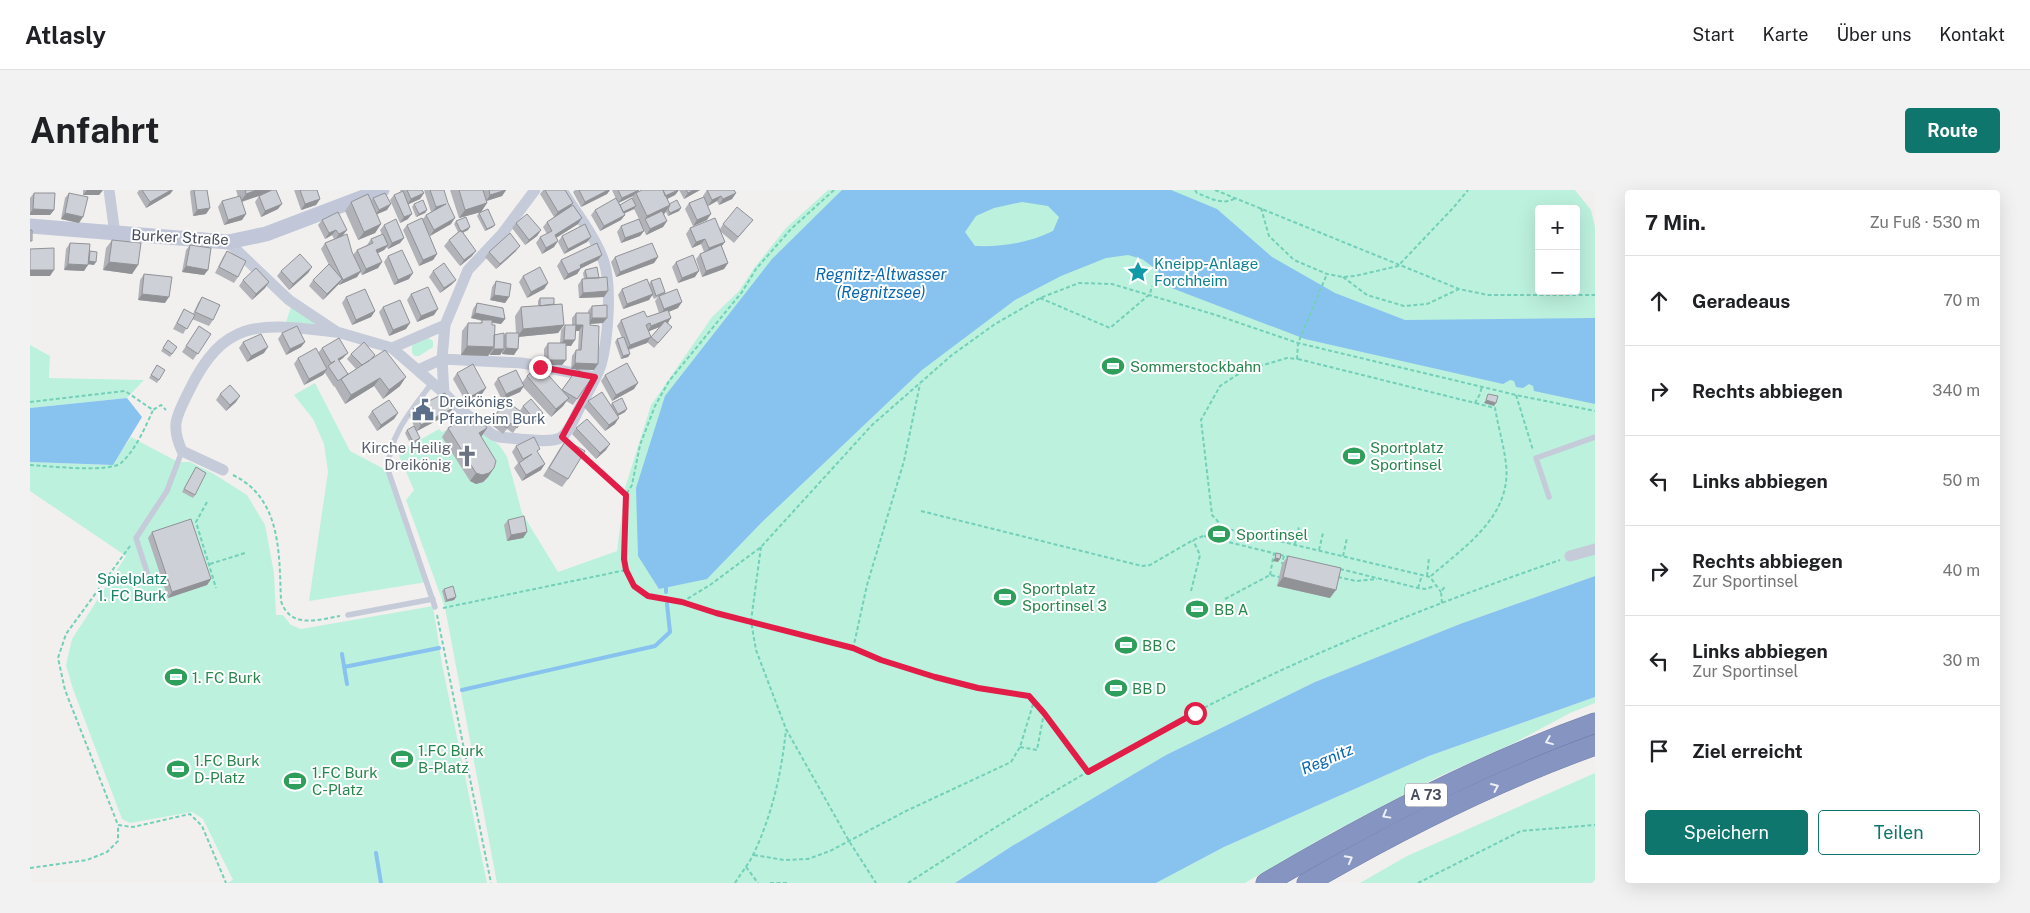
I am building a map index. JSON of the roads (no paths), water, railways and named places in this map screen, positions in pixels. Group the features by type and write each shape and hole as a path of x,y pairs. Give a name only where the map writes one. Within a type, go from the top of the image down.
{"highway":[{"name":"A 73","path":"1266,883 1394,811 1515,754 1595,723"},
{"name":"A 73","path":"1307,883 1397,833 1452,806 1595,745"}],"main road":[{"name":"Burker Straße","path":"30,226 228,242 266,234 382,190"}],"street":[{"path":"109,190 112,199 115,234"},
{"path":"444,392 442,359 445,325 468,270 502,234 535,190"},
{"path":"223,470 182,451 176,438 175,420 194,378 208,356 221,343 241,333 259,328 280,326 337,332 392,348 444,392 460,409 493,435 551,440 562,437 600,366 605,346 608,319 608,287 604,263 591,237 562,190"},
{"path":"228,242 290,300 337,332"},
{"path":"392,348 445,325"},
{"path":"418,370 442,359 522,363 595,377"},
{"path":"1570,556 1595,549"}],"lane":[{"path":"432,383 408,415 392,446 388,458 388,470 435,608"},
{"path":"1549,498 1536,458 1595,436"},
{"path":"149,578 136,538 166,492 182,451"},
{"path":"348,615 433,599"}],"water":[{"name":"Regnitz-Altwasser (Regnitzsee)","path":"842,190 1171,190 1217,209 1272,257 1335,293 1405,320 1595,318 1595,404 1534,391 1533,386 1529,384 1523,388 1516,387 1514,381 1510,380 1503,384 1305,339 1169,287 1157,270 1142,259 1128,255 1106,258 1061,276 1015,300 922,370 761,523 707,579 659,589 638,556 636,488 665,396 772,259","holes":["1022,202 1048,206 1059,217 1053,231 1034,239 1005,245 975,246 965,232 976,216 994,208"]},
{"path":"127,398 142,417 113,465 30,462 30,408"},
{"name":"Regnitz","path":"1595,576 1595,697 1429,756 1224,847 1156,883 955,883 1012,846 1166,755 1315,682 1460,624"}],"waterway":[{"path":"462,690 655,646 670,632 667,604"},
{"path":"344,667 439,648"},
{"path":"342,654 347,684"},
{"path":"376,853 381,883"}],"place":[{"name":"Kneipp-Anlage Forchheim","path":"1138,272"},
{"name":"Sommerstockbahn","path":"1113,366"},
{"name":"Dreikönigs Pfarrheim Burk","path":"423,410"},
{"name":"Kirche Heilig Dreikönig","path":"467,456"},
{"name":"Sportplatz Sportinsel","path":"1354,456"},
{"name":"Sportinsel","path":"1219,534"},
{"name":"Sportplatz Sportinsel 3","path":"1005,597"},
{"name":"BB A","path":"1197,609"},
{"name":"BB C","path":"1126,645"},
{"name":"1. FC Burk","path":"176,677"},
{"name":"BB D","path":"1116,688"},
{"name":"1.FC Burk B-Platz","path":"402,759"},
{"name":"1.FC Burk D-Platz","path":"178,769"},
{"name":"1.FC Burk C-Platz","path":"295,781"}],"park label":[{"name":"Spielplatz 1. FC Burk","path":"132,586"}]}
